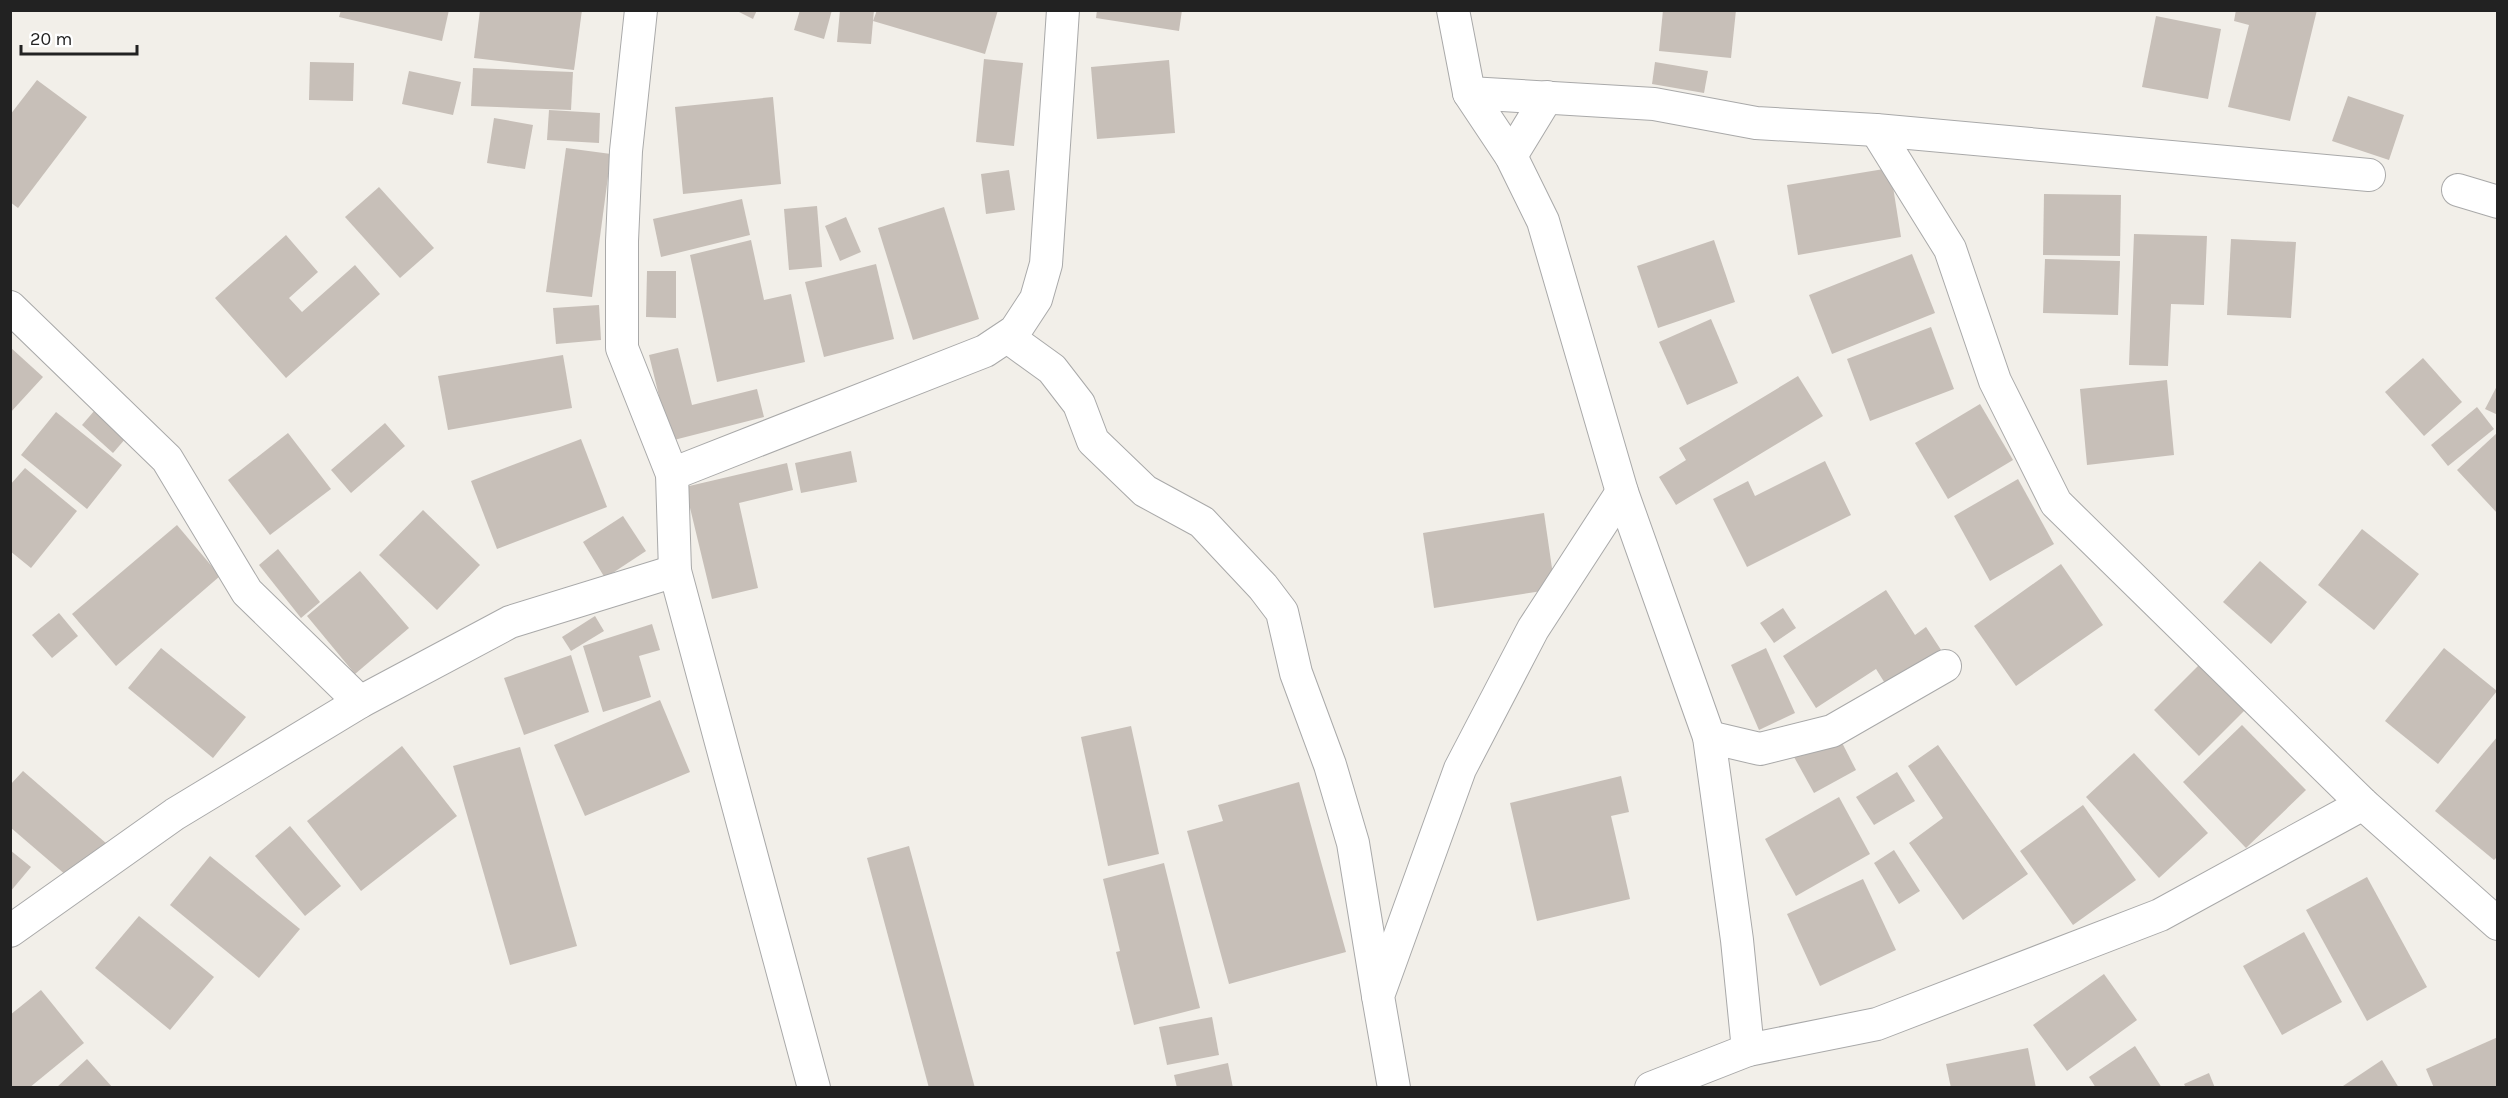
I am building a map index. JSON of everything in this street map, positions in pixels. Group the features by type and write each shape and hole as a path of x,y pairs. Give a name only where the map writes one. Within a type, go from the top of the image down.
{"street":[{"path":"641,10 626,151 622,240 622,348 672,474 675,571 814,1088"},
{"path":"672,474 985,351 1015,331 1036,299 1046,264 1063,10"},
{"path":"1454,10 1469,93 1511,156 1543,221 1622,492 1709,737 1737,940 1748,1050"},
{"path":"1469,93 1654,104 1756,123 1876,130 2369,175"},
{"path":"1511,156 1547,97"},
{"path":"1876,130 1950,249 1995,381 2056,502 2363,804 2498,924"},
{"path":"2458,190 2498,202"},
{"path":"10,307 167,459 247,592 360,702"},
{"path":"1015,331 1016,343 1052,369 1079,404 1093,441 1145,491 1202,522 1263,587 1282,612 1296,673 1330,765 1353,843 1394,1088"},
{"path":"1378,996 1460,769 1533,629 1622,492"},
{"path":"10,932 176,814 360,702 510,622 675,571"},
{"path":"1709,737 1760,749 1832,731 1945,666"},
{"path":"1651,1088 1748,1050 1877,1024 2160,915 2363,804"}],"building":[{"path":"341,10 449,10 442,41 339,17"},
{"path":"480,10 582,10 574,70 474,58"},
{"path":"735,10 757,10 753,19"},
{"path":"800,10 832,10 824,39 794,30"},
{"path":"840,10 874,10 871,44 837,42"},
{"path":"877,10 998,10 985,54 873,21"},
{"path":"1097,10 1182,10 1179,31 1096,18"},
{"path":"1663,10 1736,10 1731,58 1659,51"},
{"path":"2236,10 2317,10 2290,121 2228,107 2249,25 2234,21"},
{"path":"2156,16 2221,29 2208,99 2142,87"},
{"path":"984,59 1023,63 1014,146 976,142"},
{"path":"1169,60 1175,133 1097,139 1091,67"},
{"path":"310,62 354,63 353,101 309,100"},
{"path":"1655,62 1708,71 1704,93 1652,84"},
{"path":"473,68 573,72 571,110 471,106"},
{"path":"409,71 461,82 453,115 402,104"},
{"path":"37,80 87,117 18,208 10,202 10,115"},
{"path":"2348,96 2404,115 2389,160 2332,141"},
{"path":"773,97 781,184 683,194 675,107"},
{"path":"549,110 600,113 599,143 547,140"},
{"path":"494,118 533,125 525,169 487,163"},
{"path":"566,148 611,154 592,297 546,292"},
{"path":"1890,168 1901,237 1798,255 1787,185"},
{"path":"1009,170 1015,210 986,214 981,174"},
{"path":"379,187 434,248 400,278 345,217"},
{"path":"2044,194 2121,195 2120,256 2043,255"},
{"path":"742,199 750,235 661,257 653,219"},
{"path":"817,206 822,267 789,270 784,209"},
{"path":"944,207 979,319 913,340 878,228"},
{"path":"846,217 861,252 840,261 825,226"},
{"path":"2134,234 2207,236 2204,305 2171,304 2168,366 2129,365"},
{"path":"286,235 318,272 289,298 302,312 355,265 380,294 286,378 215,298"},
{"path":"2231,239 2296,242 2291,318 2227,315"},
{"path":"751,240 764,300 791,294 805,362 717,382 690,255"},
{"path":"1714,240 1735,302 1658,328 1637,266"},
{"path":"1912,254 1935,313 1832,354 1809,295"},
{"path":"2045,259 2120,261 2118,315 2043,313"},
{"path":"876,264 894,339 824,357 805,282"},
{"path":"647,271 676,271 676,318 646,317"},
{"path":"599,305 601,340 556,344 553,308"},
{"path":"1711,319 1738,383 1687,405 1659,342"},
{"path":"1931,327 1954,389 1870,421 1847,359"},
{"path":"10,347 43,377 10,413"},
{"path":"678,348 692,405 757,389 764,417 670,441 649,355"},
{"path":"563,355 572,408 448,430 438,376"},
{"path":"2423,358 2462,402 2424,436 2385,392"},
{"path":"1798,376 1823,416 1676,505 1659,477 1686,460 1679,448"},
{"path":"2167,380 2174,455 2087,465 2080,389"},
{"path":"2498,384 2498,415 2485,409"},
{"path":"1980,404 2013,460 1948,499 1915,443"},
{"path":"2477,407 2494,429 2448,466 2431,445"},
{"path":"95,410 126,438 113,453 82,425"},
{"path":"56,412 122,465 87,509 21,455"},
{"path":"385,423 405,446 351,493 331,470"},
{"path":"2498,432 2498,514 2457,470"},
{"path":"288,433 331,489 270,535 228,480"},
{"path":"581,439 607,507 497,549 471,481"},
{"path":"851,451 857,482 801,493 795,463"},
{"path":"1825,461 1851,515 1747,567 1713,499 1748,481 1755,496"},
{"path":"787,463 793,490 739,503 758,588 712,599 685,487"},
{"path":"25,468 77,511 31,568 10,551 10,485"},
{"path":"2018,479 2054,544 1990,581 1954,516"},
{"path":"423,510 480,565 437,610 379,555"},
{"path":"1544,513 1555,589 1434,608 1423,533"},
{"path":"623,516 646,551 605,578 583,542"},
{"path":"177,525 220,576 116,666 72,614"},
{"path":"2362,529 2419,574 2374,630 2318,585"},
{"path":"278,549 320,602 301,618 259,565"},
{"path":"2260,561 2307,602 2271,644 2223,602"},
{"path":"2061,564 2103,625 2016,686 1974,626"},
{"path":"360,571 409,628 355,674 307,616"},
{"path":"1886,590 1915,635 1926,627 1943,653 1888,688 1876,669 1816,708 1783,656"},
{"path":"1783,608 1796,628 1774,643 1760,623"},
{"path":"59,613 78,636 52,658 32,635"},
{"path":"595,616 604,631 571,651 562,637"},
{"path":"652,624 660,650 639,656 651,697 603,712 583,646"},
{"path":"161,648 246,717 213,758 128,688"},
{"path":"1766,648 1795,713 1759,730 1731,665"},
{"path":"2444,648 2497,691 2438,764 2385,721"},
{"path":"571,655 589,712 524,735 504,678"},
{"path":"2200,664 2246,709 2199,756 2154,710"},
{"path":"660,700 690,772 585,816 554,745"},
{"path":"2242,725 2306,790 2246,848 2183,782"},
{"path":"1131,726 1159,854 1108,866 1081,737"},
{"path":"1837,733 1856,770 1814,793 1794,757"},
{"path":"2498,736 2498,856 2494,860 2435,811"},
{"path":"1938,745 2028,874 1963,920 1909,843 1943,818 1908,766"},
{"path":"402,746 457,816 361,891 307,821"},
{"path":"520,747 577,946 510,965 453,766"},
{"path":"2134,753 2208,833 2159,878 2086,797"},
{"path":"23,771 107,844 74,882 10,827 10,785"},
{"path":"1897,772 1915,801 1874,825 1856,797"},
{"path":"1621,776 1629,812 1611,816 1630,899 1537,921 1510,803"},
{"path":"1299,782 1346,952 1229,984 1187,831 1223,821 1218,805"},
{"path":"1839,797 1870,854 1796,896 1765,839"},
{"path":"2083,805 2136,880 2073,925 2020,851"},
{"path":"290,826 341,886 305,916 255,856"},
{"path":"909,846 975,1088 929,1088 867,858"},
{"path":"10,850 31,867 10,892"},
{"path":"1894,850 1920,891 1899,904 1874,863"},
{"path":"210,856 300,929 259,978 170,905"},
{"path":"1164,863 1200,1008 1134,1025 1116,952 1120,951 1103,879"},
{"path":"2367,877 2427,987 2367,1021 2306,910"},
{"path":"1863,879 1896,950 1820,986 1787,914"},
{"path":"139,916 214,977 170,1030 95,968"},
{"path":"2304,932 2342,1002 2282,1035 2243,966"},
{"path":"2104,974 2137,1020 2067,1071 2033,1025"},
{"path":"41,990 84,1043 29,1088 10,1088 10,1015"},
{"path":"1212,1017 1219,1055 1167,1065 1159,1027"},
{"path":"2498,1037 2498,1088 2434,1088 2426,1069"},
{"path":"2135,1046 2162,1088 2096,1088 2089,1077"},
{"path":"2028,1048 2036,1088 1951,1088 1946,1064"},
{"path":"87,1059 113,1088 56,1088"},
{"path":"2382,1060 2399,1088 2340,1088"},
{"path":"1228,1063 1233,1088 1177,1088 1174,1075"},
{"path":"2209,1073 2215,1088 2186,1088 2184,1084"}]}
